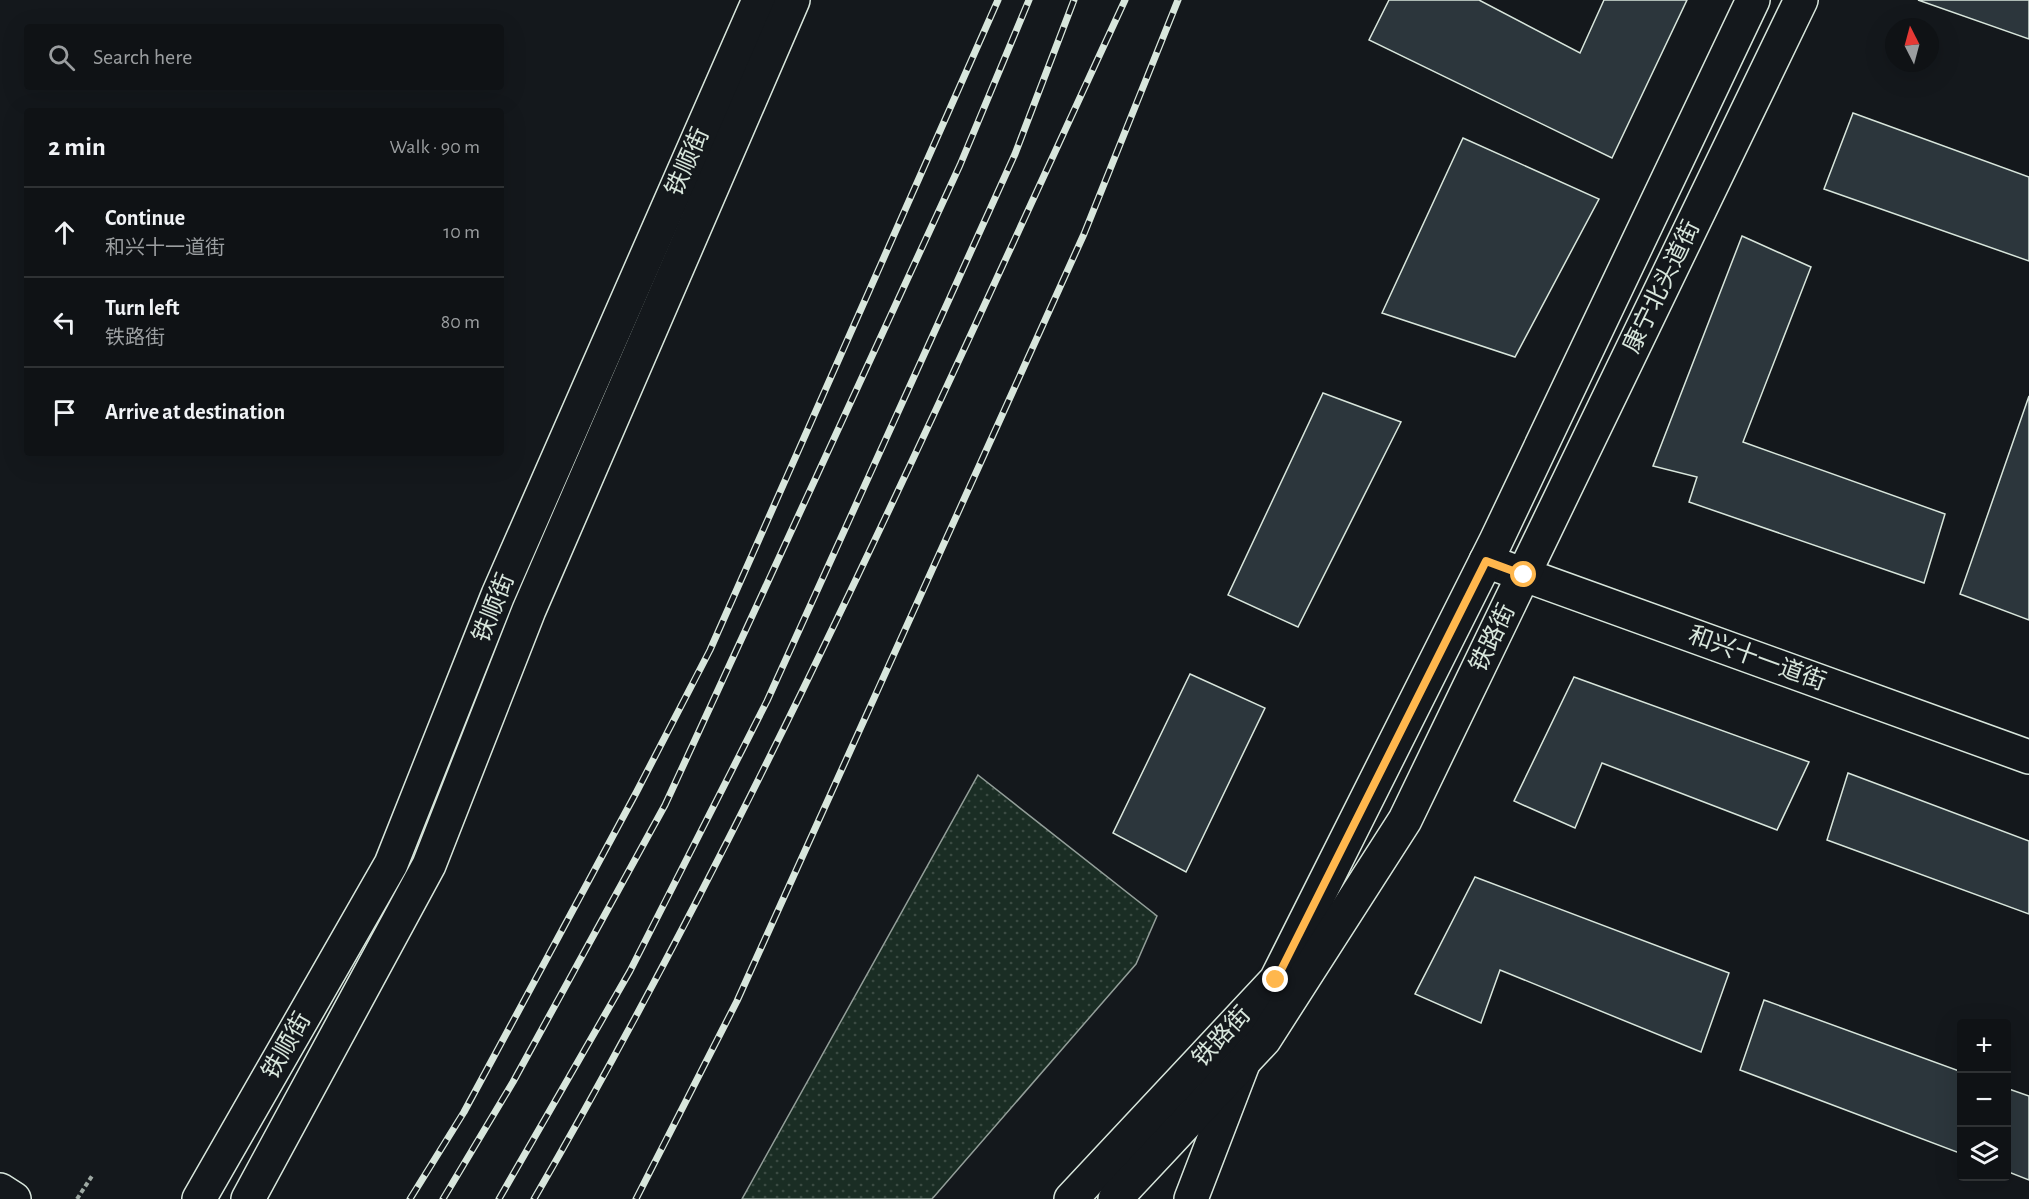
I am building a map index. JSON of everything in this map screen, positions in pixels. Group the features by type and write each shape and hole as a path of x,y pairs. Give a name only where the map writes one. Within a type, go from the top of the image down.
{"main road":[{"name":"铁顺街","path":"199,1199 391,864 498,595 759,0"},
{"name":"铁顺街","path":"248,1199 429,865 529,610 793,0"},
{"name":"康宁北头道街","path":"1486,561 1753,0"},
{"name":"康宁北头道街","path":"1524,575 1801,0"},
{"name":"和兴十一道街","path":"1486,561 2029,757"},
{"name":"铁路街","path":"1071,1199 1276,980 1486,561"},
{"name":"铁路街","path":"1115,1199 1264,1040 1405,820 1524,575"},
{"path":"1191,1199 1276,980"},
{"path":"0,1190 14,1199"}],"path":[{"path":"77,1199 92,1176"}],"green space":[{"path":"978,775 1157,916 1136,964 932,1199 742,1199"}],"building":[{"path":"1389,0 1479,0 1580,53 1604,0 1687,0 1612,158 1369,40"},
{"path":"1918,0 2029,0 2029,39"},
{"path":"1853,113 2029,177 2029,261 1824,189"},
{"path":"1463,138 1599,199 1515,357 1382,313"},
{"path":"1742,236 1811,267 1743,442 1945,514 1924,583 1689,502 1697,477 1653,466"},
{"path":"1323,393 1401,422 1298,627 1228,595"},
{"path":"2029,396 2029,620 1960,594"},
{"path":"1190,674 1265,708 1186,872 1113,833"},
{"path":"1574,677 1809,762 1777,830 1602,763 1575,828 1514,801"},
{"path":"1848,773 2029,841 2029,914 1827,840"},
{"path":"1475,877 1729,973 1701,1052 1500,970 1481,1023 1415,994"},
{"path":"1764,1000 1957,1070 1957,1152 1740,1070"},
{"path":"2011,1090 2029,1096 2029,1180 2011,1173"}],"railway":[{"path":"410,1199 464,1112 636,793 710,650 998,0"},
{"path":"443,1199 513,1082 665,805 960,165 1029,0"},
{"path":"499,1199 630,971 767,701 1015,154 1074,0"},
{"path":"534,1199 616,1054 770,757 915,455 1125,0"},
{"path":"636,1199 737,1001 1084,234 1178,0"}],"route":[{"path":"1276,980 1486,561 1524,575"}]}
